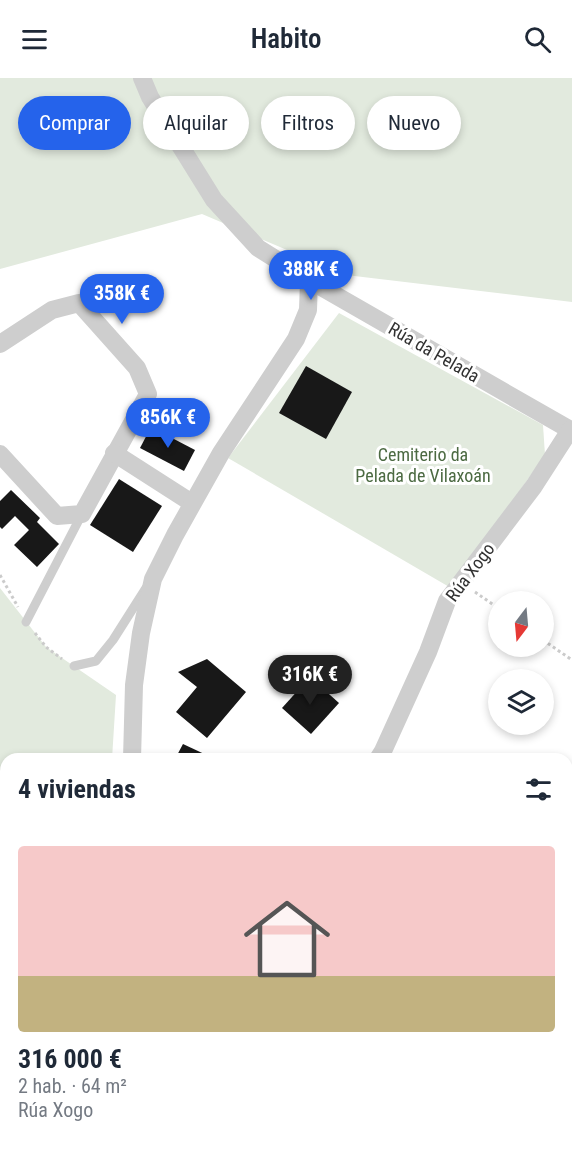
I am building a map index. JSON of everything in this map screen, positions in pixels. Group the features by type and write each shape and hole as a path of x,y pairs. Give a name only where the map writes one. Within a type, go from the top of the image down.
{"street":[{"name":"Rúa da Pelada","path":"142,78 150,97 214,200 258,248 309,280 571,430"},
{"path":"132,753 134,685 141,633 153,579 221,453 296,339 308,310 309,280"},
{"path":"0,344 52,309 79,303 137,368 148,394 82,514 57,516 0,454"},
{"name":"Rúa Xogo","path":"382,753 428,652 447,601 534,486 571,430"},
{"path":"114,453 192,503"}],"lane":[{"path":"26,622 82,514"},
{"path":"74,666 96,661 113,640 153,579"}],"path":[{"path":"461,583 488,601"},
{"path":"554,648 572,660"}],"green space":[{"path":"0,78 572,78 572,302 346,275 202,214 0,269"},
{"name":"Cemiterio da Pelada de Vilaxoán","path":"339,313 543,425 545,455 451,588 228,458"},
{"path":"0,588 46,647 116,695 112,753 0,753"}],"building":[{"path":"306,366 352,392 326,439 279,413"},
{"path":"151,427 195,450 184,471 140,448"},
{"path":"119,479 162,506 133,552 90,525"},
{"path":"11,490 40,518 37,522 59,544 37,567 14,545 29,530 15,516 2,529 0,527 0,501"},
{"path":"207,659 246,692 207,738 176,712 197,687 178,672"},
{"path":"310,677 339,703 311,734 282,708"},
{"path":"183,744 202,753 178,753"}]}
